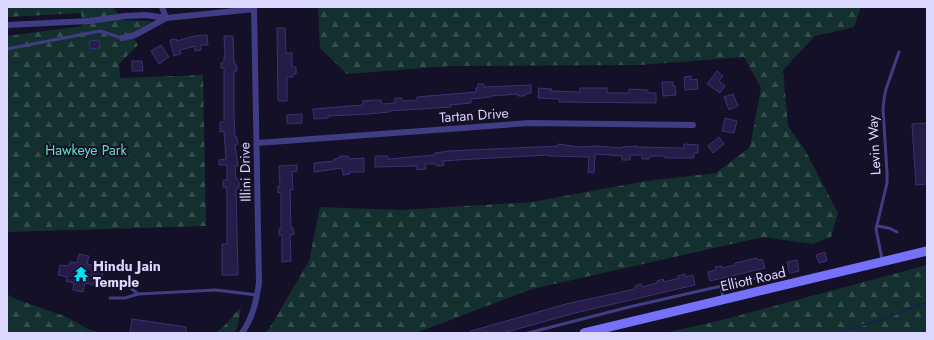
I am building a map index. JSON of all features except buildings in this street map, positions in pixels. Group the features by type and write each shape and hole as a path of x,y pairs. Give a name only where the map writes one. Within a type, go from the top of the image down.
{"street":[{"path":"162,7 166,18"},
{"path":"7,25 89,21 125,16 146,15 166,18 254,8"},
{"name":"Illini Drive","path":"242,333 248,325 255,307 259,283 254,8"},
{"path":"122,38 135,35 166,18"},
{"name":"Tartan Drive","path":"257,143 529,123 693,125"},
{"name":"Elliott Road","path":"584,333 927,251"}],"lane":[{"path":"7,49 100,31 122,38"},
{"name":"Levin Way","path":"883,262 876,235 887,182 883,109 886,89 899,52"},
{"path":"877,226 890,228 897,232"},
{"path":"528,333 622,308 761,277"},
{"path":"121,280 138,294"},
{"path":"721,286 724,300"},
{"path":"110,298 124,298 138,294 216,290 258,295"}],"green space":[{"name":"Hawkeye Park","path":"7,7 113,7 122,20 152,21 132,36 138,45 119,64 120,78 203,75 206,226 7,232 7,36 82,26 81,13 7,17"},
{"path":"318,7 861,7 854,27 815,36 783,70 788,126 805,150 838,213 831,237 813,244 763,237 532,289 416,333 266,333 309,261 320,207 401,210 532,202 646,181 716,173 750,147 761,88 744,57 640,65 450,66 347,74 320,48"},
{"path":"927,265 927,333 664,333 718,321"},
{"path":"7,294 13,298 67,317 88,329 100,333 7,333"},
{"path":"241,307 237,329 234,333 215,333 224,326"}],"waterway":[{"path":"836,333 880,320 927,302"}],"place":[{"name":"Hindu Jain Temple","path":"81,274"}]}
